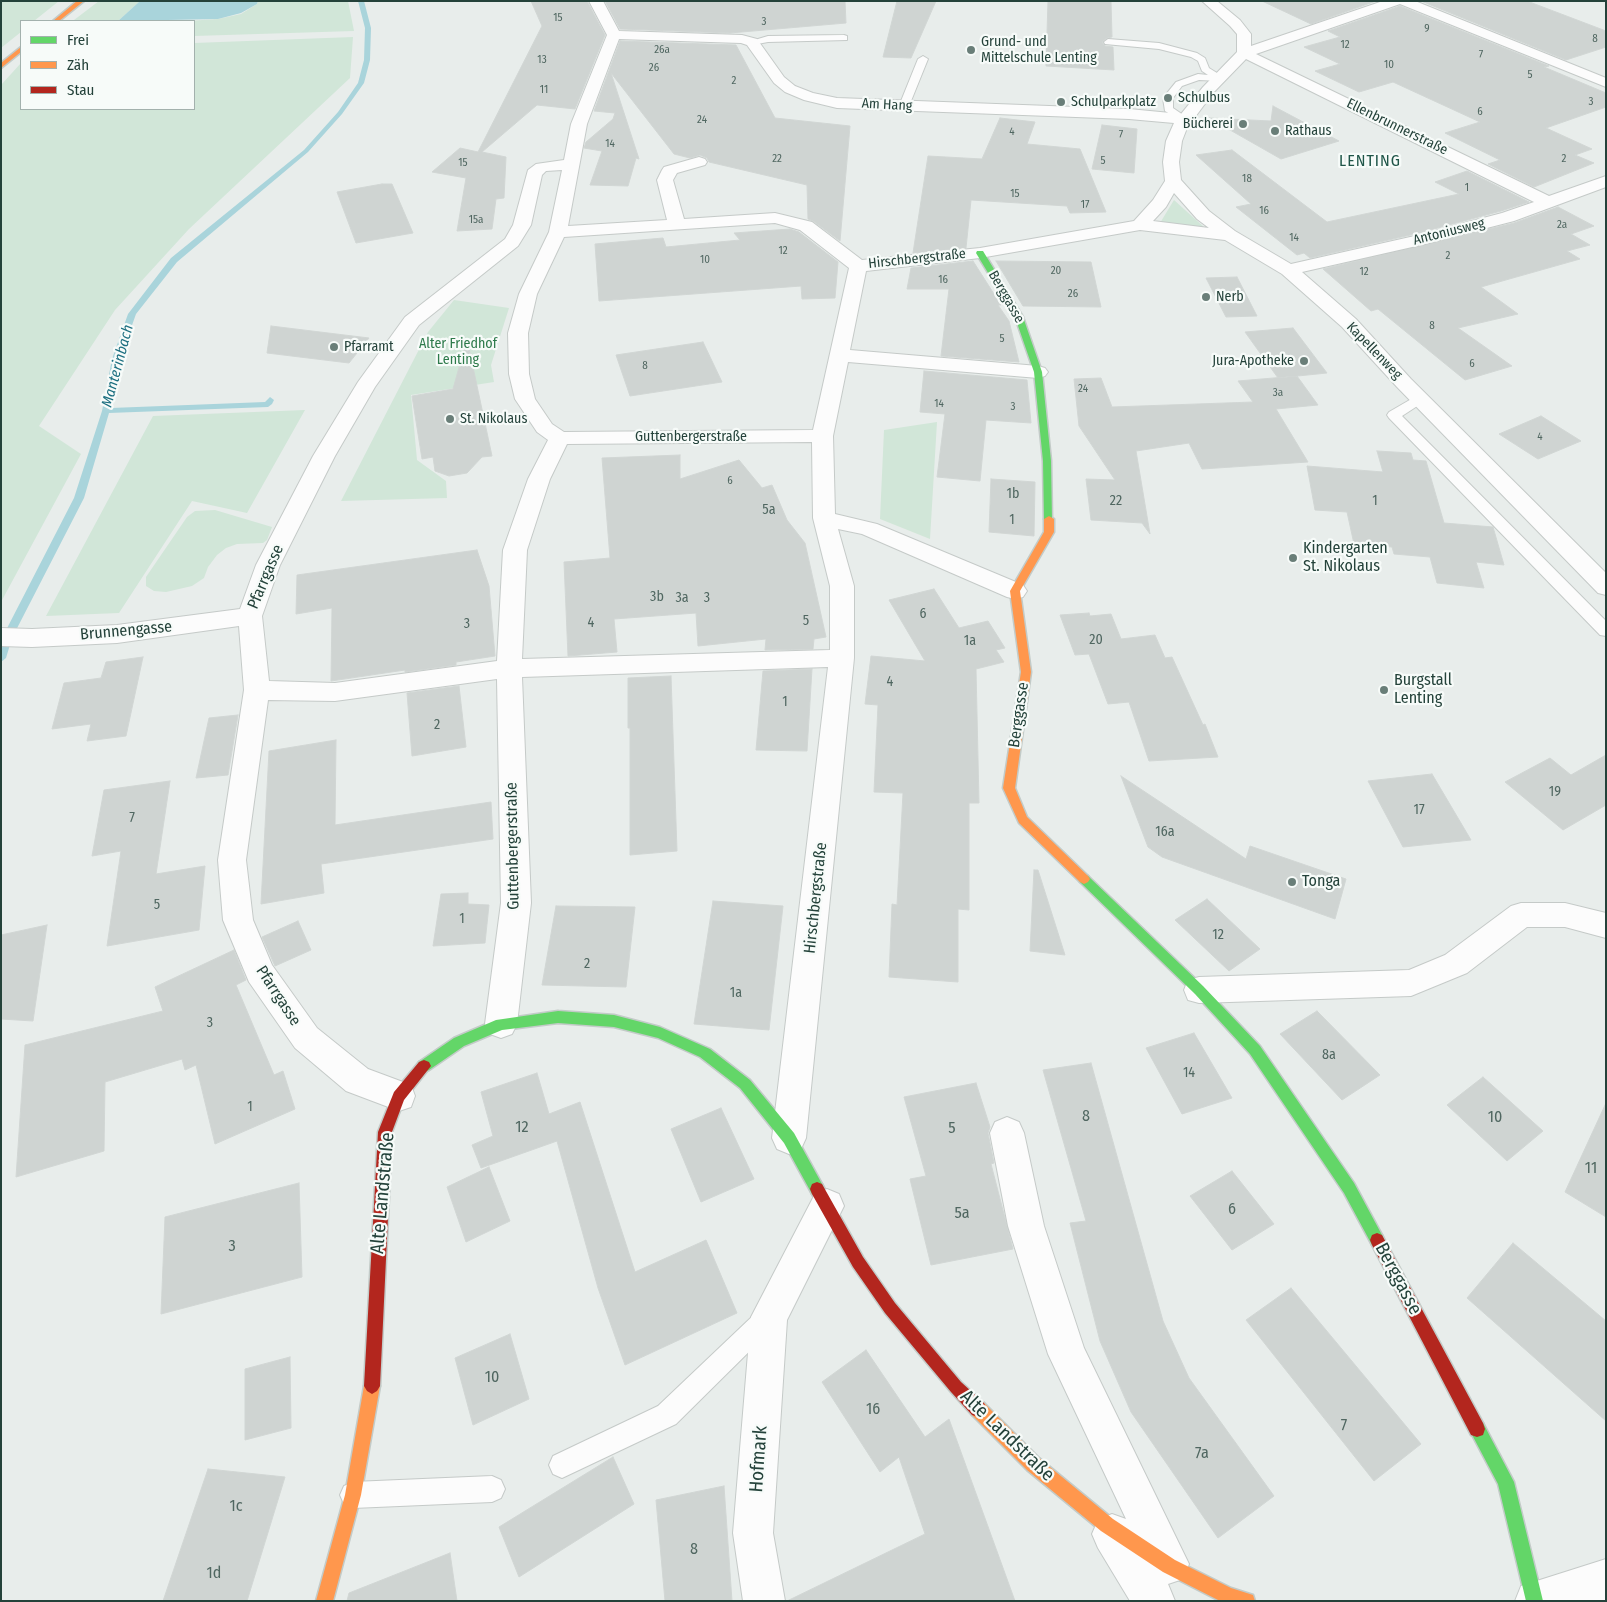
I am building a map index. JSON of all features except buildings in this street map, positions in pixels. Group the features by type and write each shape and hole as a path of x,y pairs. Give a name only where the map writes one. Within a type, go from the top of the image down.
{"street":[{"path":"57,20 81,1"},
{"path":"560,438 544,428 525,399 519,374 518,334 528,294 558,232 579,124 614,35 596,1"},
{"path":"1208,1 1235,22 1244,34 1244,53"},
{"path":"1140,225 1160,203 1173,181 1171,162 1174,141 1184,119 1208,90 1244,53 1397,1"},
{"path":"1403,1 1606,83"},
{"path":"1244,34 1286,38"},
{"path":"614,35 727,37 742,38 752,42"},
{"name":"Am Hang","path":"752,42 779,80 790,89 809,97 837,103 1129,114 1184,119"},
{"path":"1,66 20,50"},
{"name":"Ellenbrunnerstraße","path":"1244,53 1550,202"},
{"path":"677,225 665,180 670,170 699,162"},
{"name":"Pfarrgasse","path":"399,1096 357,1080 306,1038 260,973 238,920 232,860 257,690 250,616 268,565 324,456 365,386 412,321 512,242 522,225 534,173 542,167 571,164"},
{"name":"Kapellenweg","path":"1173,181 1203,214 1229,235 1288,270 1349,323 1606,587"},
{"name":"Antoniusweg","path":"1288,270 1421,240 1508,217 1606,181"},
{"path":"558,232 775,218 806,226 858,266"},
{"name":"Hirschbergstraße","path":"789,1138 842,658 842,586 824,518 822,436 858,266 980,252 1140,225 1229,235"},
{"name":"Berggasse","path":"980,252 1019,317 1038,372 1047,461 1049,532 1015,591 1026,672 1009,788 1022,820 1199,990 1255,1050 1349,1188 1506,1482 1536,1601"},
{"path":"839,355 1038,372"},
{"name":"Guttenbergerstraße","path":"501,1024 516,903 509,668 515,550 539,479 560,438 822,436"},
{"path":"824,518 869,529 1015,591"},
{"name":"Brunnengasse","path":"1,637 26,638 117,634 250,616"},
{"path":"257,690 335,692 509,668 842,658"},
{"path":"1199,990 1411,983 1456,964 1521,915 1565,915 1606,926"},
{"name":"Alte Landstraße","path":"324,1601 353,1495 372,1388 386,1132 399,1096 422,1067 459,1042 501,1024 558,1017 614,1021 660,1033 705,1053 746,1084 789,1138 858,1262 890,1308 956,1387 1033,1464 1107,1525"},
{"path":"1007,1133 1026,1226 1066,1354 1161,1583"},
{"path":"768,1317 827,1206"},
{"name":"Hofmark","path":"764,1601 754,1533 768,1317"},
{"path":"1107,1525 1161,1583 1247,1601"},
{"path":"1536,1601 1606,1580"}],"lane":[{"path":"752,42 768,39 844,38"},
{"path":"1108,42 1159,46 1194,55 1202,60 1205,69 1220,78"},
{"path":"904,106 923,59"},
{"path":"1184,119 1168,109 1168,98 1179,84 1198,77 1220,78"},
{"path":"1420,398 1394,415 1606,631"},
{"path":"562,1465 667,1415 768,1317"},
{"path":"353,1495 492,1489"}],"green space":[{"path":"1,1 59,1 35,20 20,20 20,33 1,48"},
{"path":"99,1 140,1 119,20 74,20"},
{"path":"258,1 348,1 354,31 195,36 195,20 218,19 241,14 257,4"},
{"path":"353,37 350,78 189,229 115,310 39,426 81,454 1,602 1,85 20,64 20,110 195,110 195,43"},
{"path":"1174,200 1205,228 1160,223"},
{"name":"Alter Friedhof Lenting","path":"454,300 509,308 491,365 494,382 411,395 417,460 446,481 447,498 341,501 428,332"},
{"path":"305,410 247,513 192,501 119,613 46,616 153,416"},
{"path":"937,422 930,539 880,519 884,430"},
{"path":"215,510 272,527 267,540 263,543 237,544 226,548 217,555 208,567 204,578 192,586 166,592 154,591 146,586 146,577 187,517 195,511"}],"water":[{"path":"140,1 258,1 257,4 241,13 218,19 119,20"}],"waterway":[{"name":"Manterinbach","path":"106,411 116,359 132,314 174,260 306,151 340,113 361,83 367,60 368,28 361,1"},
{"path":"106,411 268,404 270,400"},
{"name":"Manterinbach","path":"1,658 7,638 79,498 106,411"}],"traffic: fast":[{"path":"980,253 1019,317 1038,372 1047,461 1049,519"},
{"path":"1084,879 1199,990 1255,1050 1349,1188 1377,1240"},
{"path":"424,1066 459,1042 501,1024 558,1017 614,1021 660,1033 705,1053 745,1084 789,1138 817,1189"},
{"path":"1477,1429 1506,1482 1535,1601"}],"traffic: slow":[{"path":"57,20 81,1"},
{"path":"1,66 20,50"},
{"path":"1049,519 1049,532 1015,591 1026,672 1009,788 1023,820 1084,879"},
{"path":"324,1601 353,1495 372,1386"},
{"path":"978,1409 1033,1464 1107,1525 1169,1566 1229,1596 1247,1601"}],"traffic: jam":[{"path":"372,1386 385,1132 399,1096 424,1066"},
{"path":"817,1189 858,1262 890,1308 956,1387 978,1409"},
{"path":"1377,1240 1477,1429"}],"place":[{"name":"Grund- und Mittelschule Lenting","path":"971,50"},
{"name":"Schulbus","path":"1168,98"},
{"name":"Schulparkplatz","path":"1061,102"},
{"name":"Bücherei","path":"1243,124"},
{"name":"Rathaus","path":"1275,131"},
{"name":"Nerb","path":"1206,297"},
{"name":"Pfarramt","path":"334,347"},
{"name":"Jura-Apotheke","path":"1304,361"},
{"name":"St. Nikolaus","path":"450,419"},
{"name":"Kindergarten St. Nikolaus","path":"1293,558"},
{"name":"Burgstall Lenting","path":"1384,690"},
{"name":"Tonga","path":"1292,882"}],"district":[{"name":"LENTING","path":"1370,162"}]}
